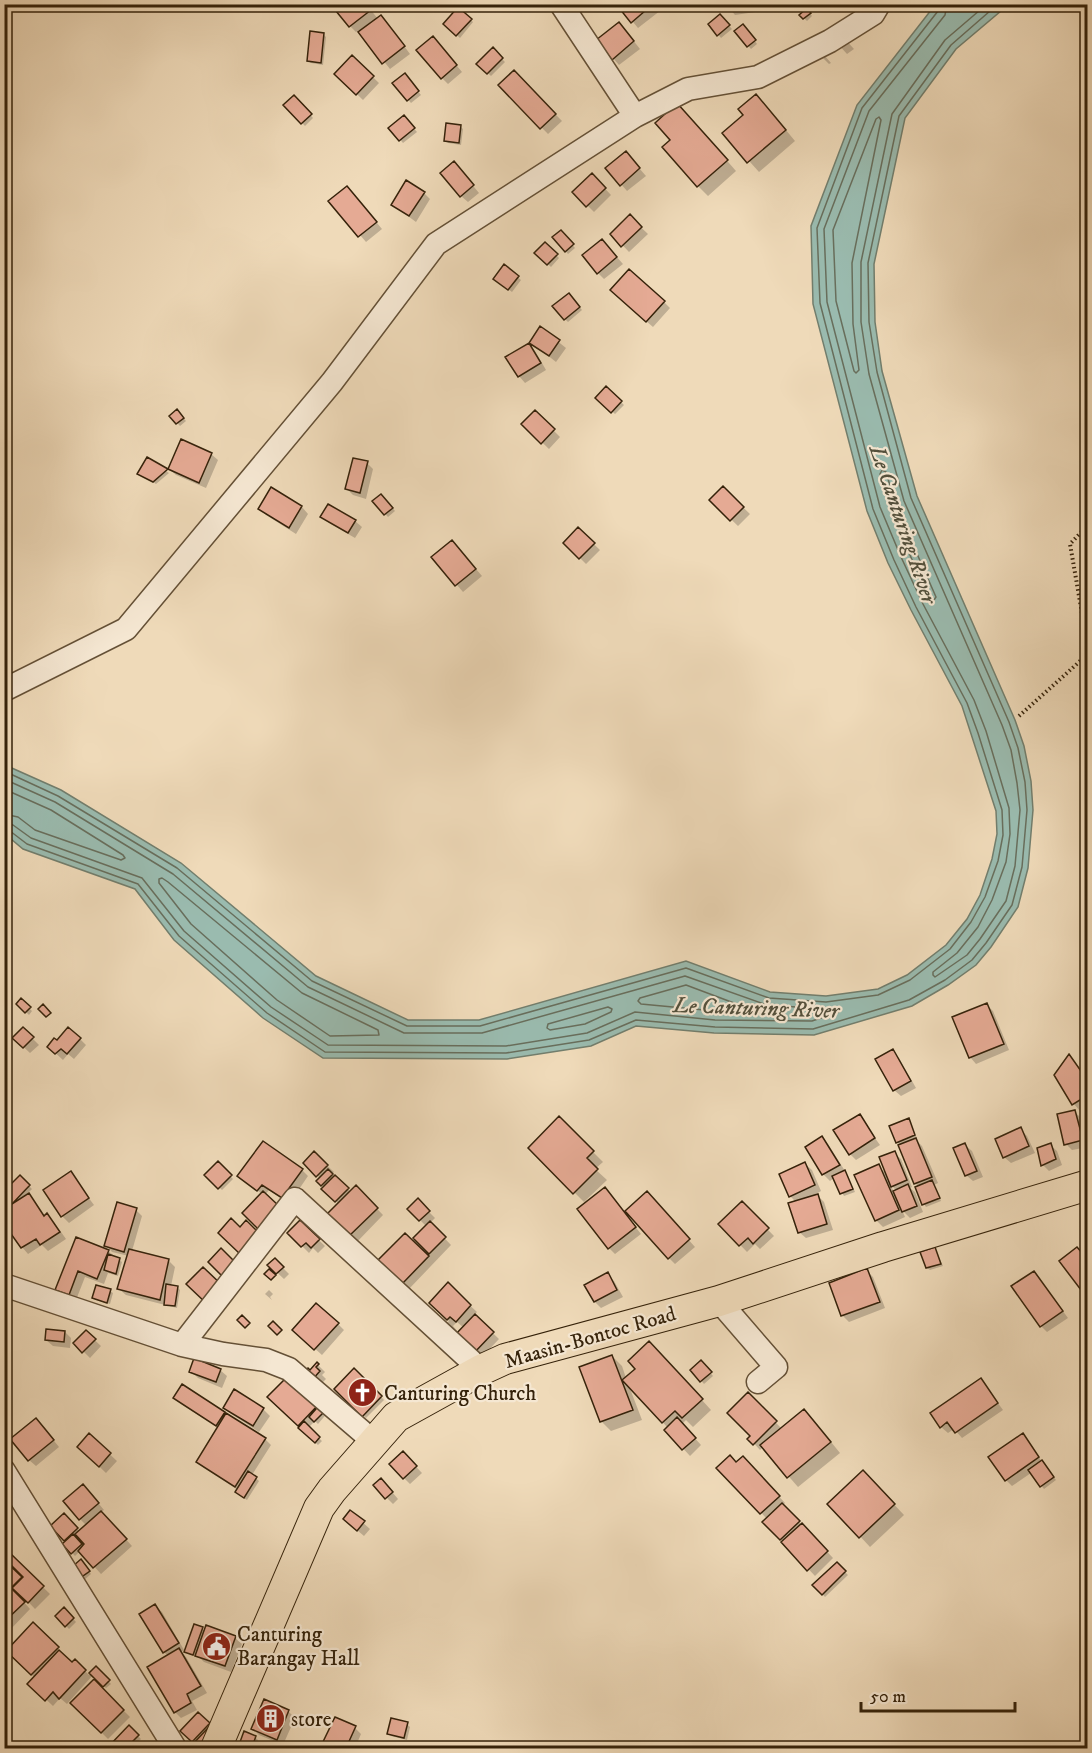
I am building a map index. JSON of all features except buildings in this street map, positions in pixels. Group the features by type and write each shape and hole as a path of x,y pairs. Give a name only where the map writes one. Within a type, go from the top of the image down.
{"main road":[{"name":"Maasin-Bontoc Road","path":"216,1749 319,1508 373,1441 396,1417 505,1359 719,1301 882,1247 1088,1185"}],"street":[{"path":"561,4 635,116"},
{"path":"4,690 126,629 332,382 436,244 635,116 688,89 758,77 830,41 873,14 879,4"},
{"path":"182,1345 295,1200 481,1370"},
{"path":"4,1285 182,1345 266,1360 290,1369 373,1441"},
{"path":"719,1301 776,1367 758,1382"},
{"path":"4,1471 175,1749"}],"path":[{"path":"1088,525 1070,544 1088,648"},
{"path":"1019,716 1088,654"}],"water":[{"name":"Le Canturing River","path":"935,5 1008,5 956,49 905,118 874,264 875,322 882,371 917,496 1015,720 1024,746 1031,781 1033,810 1028,868 1018,907 976,965 912,1006 814,1035 714,1033 636,1026 591,1046 507,1059 323,1058 263,1018 174,940 135,889 23,849 5,834 5,765 61,790 181,863 316,976 408,1020 479,1020 686,961 770,992 826,996 878,989 907,975 946,945 967,919 980,895 992,859 997,834 996,811 962,706 888,563 867,511 813,304 811,226 857,105"}],"place":[{"name":"Canturing Church","path":"363,1393"},
{"name":"Canturing Barangay Hall","path":"216,1646"},
{"name":"store","path":"270,1719"}]}
